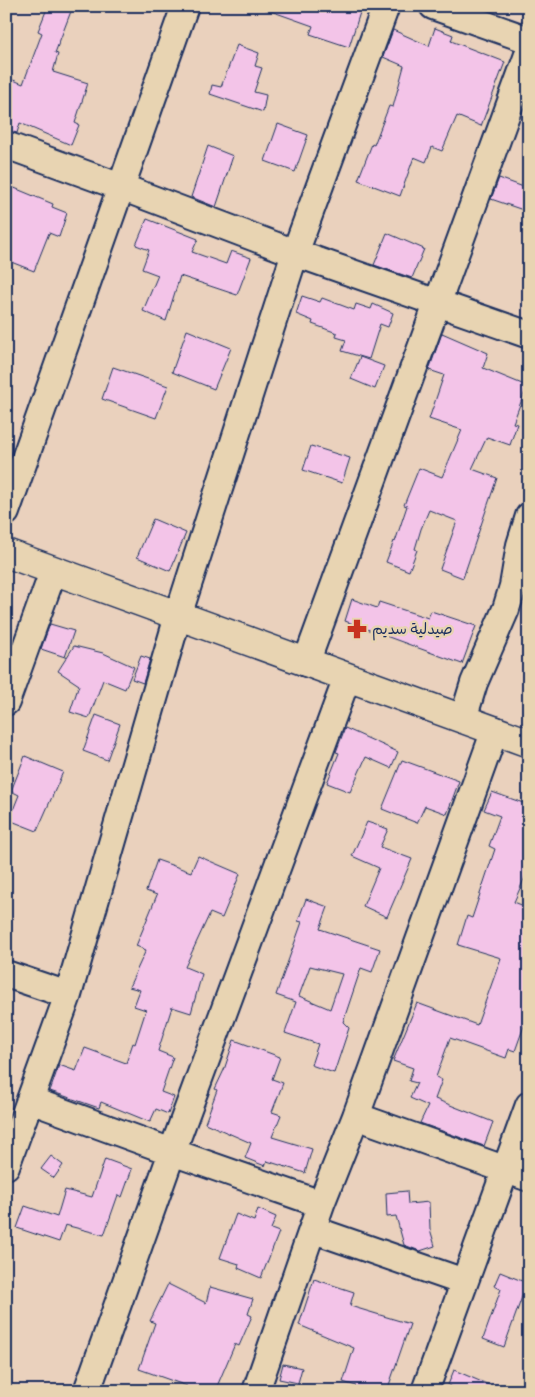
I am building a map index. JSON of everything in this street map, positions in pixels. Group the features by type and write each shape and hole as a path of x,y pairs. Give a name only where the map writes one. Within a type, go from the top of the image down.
{"main road":[{"path":"6,553 53,572 529,743"}],"street":[{"path":"6,512 185,6"},
{"path":"6,1166 68,995 178,616 295,253 386,6"},
{"path":"433,6 529,40"},
{"path":"306,663 529,52"},
{"path":"6,145 121,186 295,253 529,335"},
{"path":"463,719 474,683 506,609 513,586 520,545 529,516"},
{"path":"6,702 53,572"},
{"path":"87,1391 172,1152 347,678"},
{"path":"256,1391 314,1230 321,1204 356,1116 495,730"},
{"path":"6,974 68,995"},
{"path":"30,1100 321,1204"},
{"path":"425,1391 464,1282 517,1174 529,1105"},
{"path":"356,1116 517,1174"},
{"path":"314,1230 464,1282"}],"building":[{"path":"48,6 73,6 55,53 58,54 53,72 88,83 75,123 79,125 71,145 20,123 17,133 6,130 6,77 23,84 42,33 38,31"},
{"path":"265,6 362,6 349,47 310,34 313,26 265,9"},
{"path":"435,28 453,35 451,41 505,62 481,126 457,116 442,151 432,147 426,162 414,157 400,196 358,180 389,106 393,107 404,66 383,57 393,30 429,46"},
{"path":"237,45 259,53 255,66 262,68 254,92 266,95 263,112 210,94 212,85 221,87"},
{"path":"278,124 308,135 295,172 265,161"},
{"path":"208,146 233,156 216,207 191,197"},
{"path":"499,178 529,189 529,212 491,199"},
{"path":"12,187 53,204 52,207 67,213 59,237 49,233 34,271 6,260 6,201"},
{"path":"147,219 198,239 192,252 226,264 231,251 251,258 237,295 180,276 166,321 143,311 158,275 142,269 149,250 136,245"},
{"path":"387,233 424,249 412,278 374,265"},
{"path":"302,296 320,302 322,298 354,310 356,304 371,309 373,304 393,313 388,327 380,324 369,359 342,351 346,340 336,337 337,333 312,324 313,321 296,314"},
{"path":"187,330 231,348 214,389 172,372"},
{"path":"442,333 488,353 483,368 527,386 513,423 517,424 510,445 487,437 472,469 497,478 463,578 440,569 457,521 429,510 421,529 415,549 417,550 409,571 386,562 407,506 404,505 419,468 442,477 462,430 429,419 444,375 429,370"},
{"path":"360,357 384,366 375,389 351,379"},
{"path":"113,367 168,386 156,418 102,399"},
{"path":"311,446 350,458 342,483 303,470"},
{"path":"153,519 186,533 170,571 137,557"},
{"path":"352,599 377,608 379,602 428,618 431,611 476,626 462,664 345,621"},
{"path":"50,624 74,631 65,657 41,649"},
{"path":"74,646 103,653 134,667 125,689 103,680 89,718 70,712 79,685 58,671"},
{"path":"141,656 150,659 143,683 132,679"},
{"path":"96,715 120,724 107,760 83,751"},
{"path":"345,728 398,752 391,768 366,757 350,792 327,783 339,753 336,752"},
{"path":"25,756 63,772 37,831 9,820 19,795 11,791"},
{"path":"402,760 459,781 447,814 425,806 417,823 382,809"},
{"path":"492,792 529,805 529,868 514,902 529,908 529,1012 515,1051 509,1049 506,1058 450,1038 436,1077 442,1080 435,1099 493,1122 484,1146 420,1123 428,1106 410,1098 417,1083 409,1081 413,1068 393,1061 417,1003 477,1025 501,958 458,945 467,916 472,918 495,849 489,846 500,816 484,810"},
{"path":"367,822 388,829 380,847 412,859 387,917 363,906 379,868 352,856"},
{"path":"198,856 240,874 222,918 210,913 185,967 202,974 191,1013 172,1007 158,1051 173,1057 161,1092 174,1097 168,1114 156,1109 150,1122 101,1102 99,1108 50,1091 59,1065 76,1071 85,1048 126,1063 133,1043 135,1044 146,1010 134,1006 140,990 129,987 146,950 136,946 157,895 146,891 157,860 191,872"},
{"path":"306,899 328,907 320,929 380,949 372,972 361,968 343,1022 349,1028 334,1073 311,1065 318,1044 285,1033 296,1002 276,995 302,922 298,921","holes":["310,966 342,974 330,1009 299,996"]},
{"path":"234,1040 280,1057 272,1079 283,1083 272,1112 281,1115 272,1137 312,1149 305,1173 267,1161 265,1166 245,1158 251,1143 205,1123 217,1090 215,1089 224,1070"},
{"path":"51,1156 63,1165 54,1178 41,1169"},
{"path":"105,1159 132,1169 122,1197 118,1195 104,1235 65,1225 59,1242 17,1228 25,1206 57,1217 65,1190 92,1197"},
{"path":"407,1191 408,1204 429,1202 430,1229 435,1246 420,1251 404,1245 396,1216 387,1217 386,1193"},
{"path":"258,1209 276,1217 271,1229 279,1232 261,1278 238,1268 239,1264 220,1258 236,1214 254,1221"},
{"path":"500,1272 527,1283 504,1347 483,1339 501,1289 494,1286"},
{"path":"314,1279 354,1292 350,1306 410,1324 387,1391 354,1391 356,1386 343,1382 354,1348 299,1325"},
{"path":"168,1284 206,1303 210,1287 253,1299 248,1314 252,1316 239,1346 235,1344 215,1391 185,1391 187,1386 139,1369 155,1323 150,1321"},
{"path":"283,1364 302,1368 298,1383 279,1379"},
{"path":"454,1370 503,1391 460,1391 448,1385"}],"place":[{"name":"صيدلية سديم","path":"357,629"}]}
